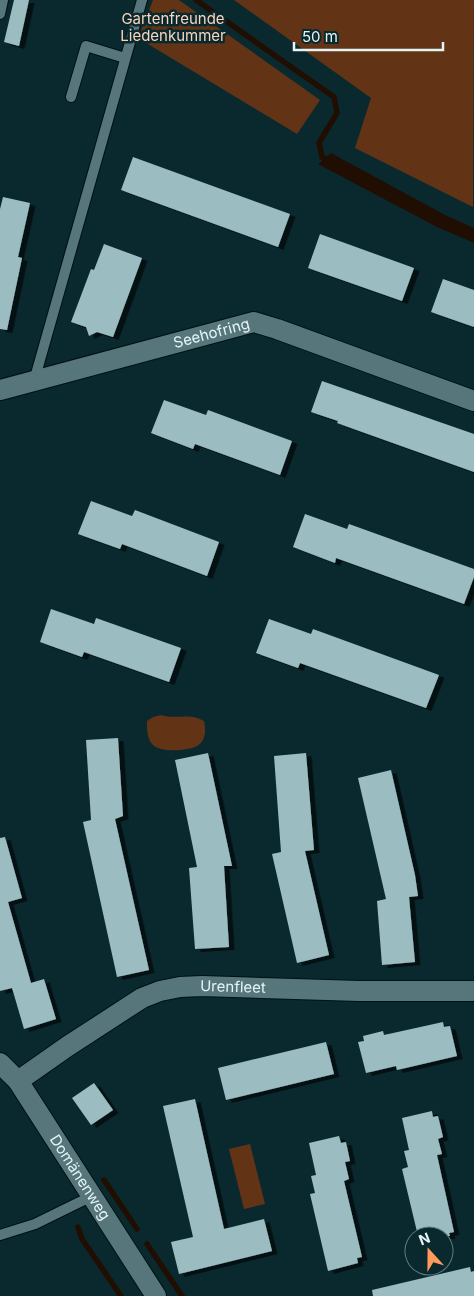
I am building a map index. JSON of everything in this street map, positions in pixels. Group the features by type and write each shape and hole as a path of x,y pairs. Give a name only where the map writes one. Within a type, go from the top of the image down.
{"street":[{"name":"Seehofring","path":"0,390 254,322 474,401"},
{"name":"Urenfleet","path":"18,1080 142,998 160,991 180,987 359,991 474,991"},
{"name":"Domänenweg","path":"0,1063 18,1080 156,1296"}],"lane":[{"path":"0,14 3,0"},
{"path":"34,381 142,0"},
{"path":"71,97 86,46 125,58"},
{"path":"0,1236 35,1224 92,1196"}],"green space":[{"name":"Gartenfreunde Liedenkummer","path":"153,0 179,0 320,100 297,134 138,38"},
{"path":"234,0 474,0 473,207 355,148 371,98"},
{"path":"161,715 173,717 188,716 204,721 204,738 200,744 193,748 167,750 156,747 149,739 147,721"},
{"path":"250,1144 265,1204 244,1209 229,1149"}],"shaded area":[{"path":"331,153 445,215 474,228 474,243 437,227 318,164"}],"building":[{"path":"14,0 29,0 19,46 4,42"},
{"path":"133,157 290,214 278,247 121,190"},
{"path":"3,197 30,203 18,257 22,258 7,330 0,329 0,209"},
{"path":"320,234 414,268 402,301 308,268"},
{"path":"104,244 142,258 113,337 97,332 89,336 86,327 71,322 91,269 94,270"},
{"path":"443,279 474,290 474,327 431,312"},
{"path":"322,381 474,434 474,472 311,412"},
{"path":"164,400 206,415 208,410 292,441 280,475 195,444 193,449 151,433"},
{"path":"91,501 132,516 135,510 219,542 207,576 122,544 120,549 78,534"},
{"path":"305,514 347,529 349,524 474,569 474,577 464,604 336,558 335,563 293,547"},
{"path":"51,609 94,624 96,618 181,648 169,682 84,652 82,657 40,642"},
{"path":"269,619 311,634 313,629 439,675 426,708 300,663 298,668 256,653"},
{"path":"118,738 123,816 115,819 149,970 117,977 83,822 91,820 86,740"},
{"path":"208,753 232,866 224,866 229,947 195,949 189,868 197,867 175,760"},
{"path":"306,753 314,850 305,851 329,955 297,963 272,854 281,852 274,756"},
{"path":"391,770 418,896 409,897 415,962 382,965 377,901 386,899 358,778"},
{"path":"5,837 22,898 8,902 31,983 44,979 56,1019 24,1029 12,988 0,991 0,838"},
{"path":"443,1022 444,1027 450,1026 457,1056 397,1070 396,1066 366,1073 358,1042 364,1041 363,1036 383,1031 384,1035"},
{"path":"326,1042 334,1074 226,1100 218,1068"},
{"path":"94,1083 113,1110 91,1125 72,1098"},
{"path":"195,1099 224,1229 264,1219 272,1251 179,1274 171,1242 193,1237 163,1106"},
{"path":"432,1111 433,1117 438,1116 443,1137 438,1139 442,1154 437,1155 453,1226 416,1226 402,1169 408,1167 404,1151 409,1150 402,1118"},
{"path":"339,1136 341,1143 346,1142 350,1161 345,1162 349,1179 344,1181 362,1257 357,1258 358,1263 328,1271 310,1194 315,1193 311,1176 316,1175 309,1143"},
{"path":"470,1267 471,1272 474,1271 474,1296 373,1296 372,1290 432,1276 454,1276 454,1271"}],"waterway":[{"path":"196,0 334,97 337,113 319,143 322,157 332,162"},
{"path":"104,1180 137,1229"},
{"path":"78,1227 82,1239 121,1296"},
{"path":"147,1244 182,1296"}]}
